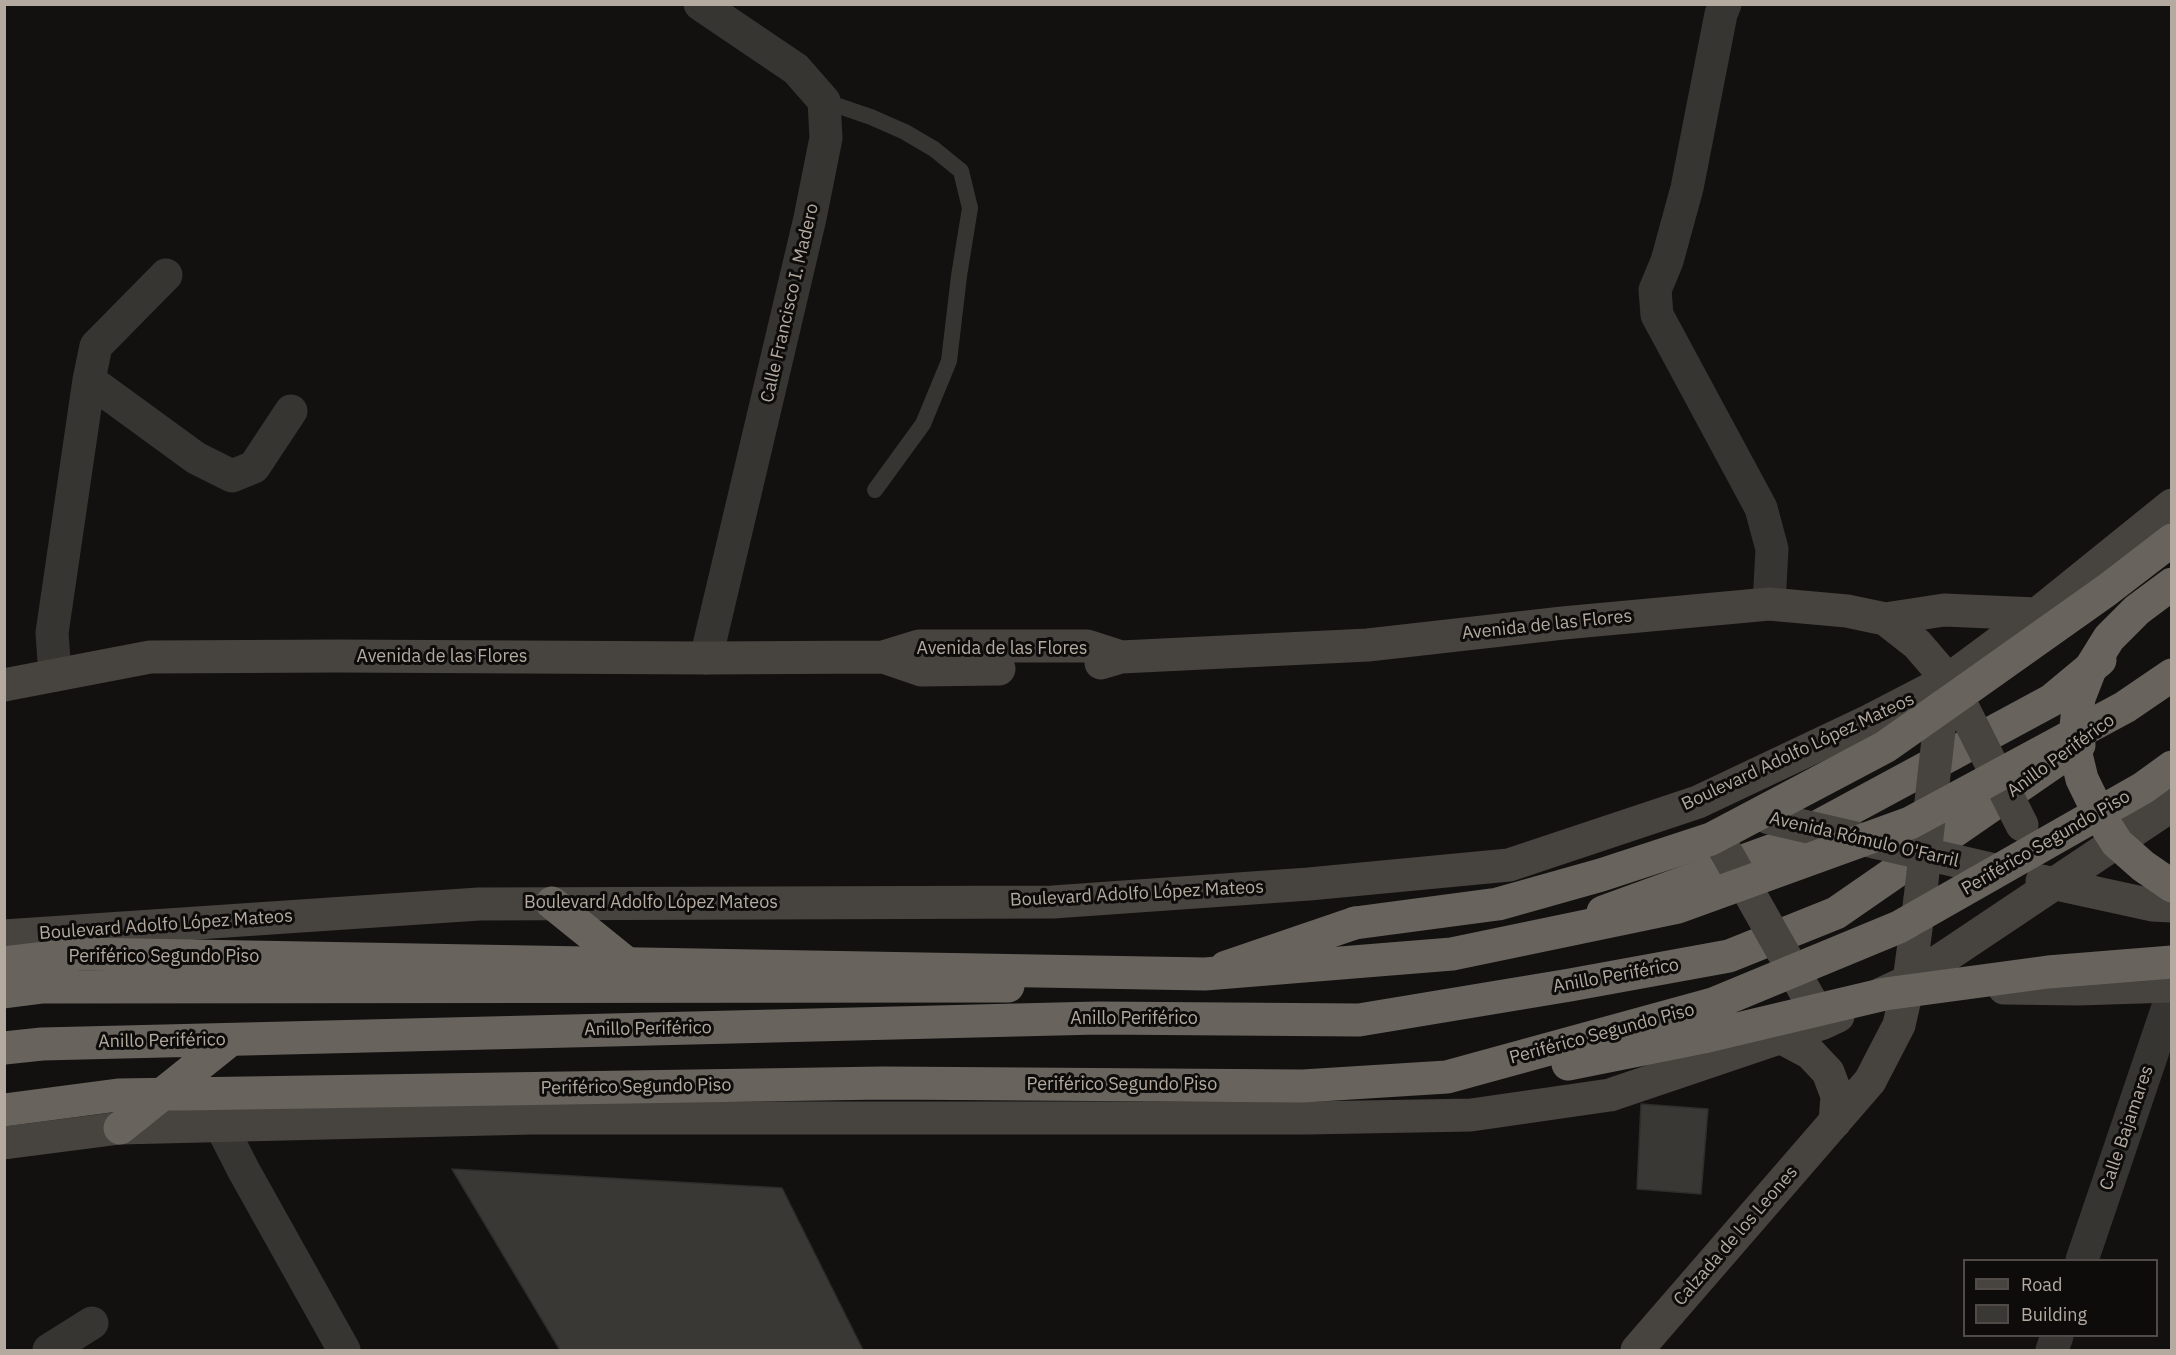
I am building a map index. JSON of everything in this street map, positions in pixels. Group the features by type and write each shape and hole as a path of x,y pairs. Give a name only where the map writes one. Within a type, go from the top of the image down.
{"highway":[{"path":"1205,974 1354,922 1498,904 1601,875 1711,839 1885,747 2107,590 2172,540"},
{"path":"2172,584 2137,610 2109,638 2091,667 2079,699 2074,747 2082,779 2101,818 2117,843 2143,866 2172,886"},
{"name":"Anillo Periférico","path":"4,992 43,987 1091,986 1359,972 1539,936 1776,849 2052,700 2172,602"},
{"name":"Anillo Periférico","path":"4,1048 42,1044 1098,1018 1359,1020 1570,985 1729,956 1836,913 2090,737 2172,670"},
{"name":"Periférico Segundo Piso","path":"4,963 80,954 1205,974 1452,954 1678,907 1910,823 2125,707 2172,675"},
{"name":"Periférico Segundo Piso","path":"4,1110 118,1095 884,1083 1303,1086 1447,1077 1713,1004 1899,927 2143,788 2172,768"},
{"path":"552,903 656,986"},
{"path":"1447,1077 1573,1063 1708,1036 1885,994 2048,972 2172,962"},
{"path":"120,1128 230,1040"}],"main road":[{"name":"Boulevard Adolfo López Mateos","path":"4,936 479,904 1053,902 1309,884 1509,865 1698,801 1869,721 1949,692 2037,614 2172,506"},
{"name":"Avenida de las Flores","path":"4,685 150,657 883,657 921,670 1085,667 1121,657 1368,645 1563,622 1769,604 1847,611 1885,620 1917,644 1949,692 2053,884"},
{"path":"1885,620 1944,610 2037,614"},
{"name":"Calzada de los Leones","path":"1637,1350 1870,1081 1899,1025 1909,981 1924,854 1949,692"},
{"path":"1698,801 1823,1023"},
{"name":"Avenida Rómulo O'Farril","path":"1698,801 2053,884 2152,905 2172,906"},
{"path":"4,1143 120,1128 532,1119 1307,1118 1470,1115 1610,1095 1823,1023 1909,981 2172,805"},
{"path":"1909,981 2042,989 2172,986"},
{"path":"1780,1037 1810,1053 1828,1072 1837,1096 1835,1122"}],"street":[{"path":"1725,4 1721,14 1687,188 1667,261 1655,290 1657,315 1761,508 1772,549 1769,604"},
{"path":"709,7 796,69 824,101"},
{"name":"Calle Francisco I. Madero","path":"705,658 810,218 826,138 824,101"},
{"path":"55,675 52,633 96,346 165,275"},
{"path":"89,380 196,458 232,476 254,468 291,411"},
{"name":"Calle Bajamares","path":"2082,1259 2172,995"},
{"path":"221,1126 344,1350"},
{"path":"49,1350 92,1323"}],"lane":[{"path":"824,101 888,124 934,149 961,171 970,208 949,361 923,424 876,490"}],"building":[{"path":"1641,1104 1708,1109 1701,1194 1637,1189"},
{"path":"452,1169 782,1188 863,1350 560,1350"}]}
